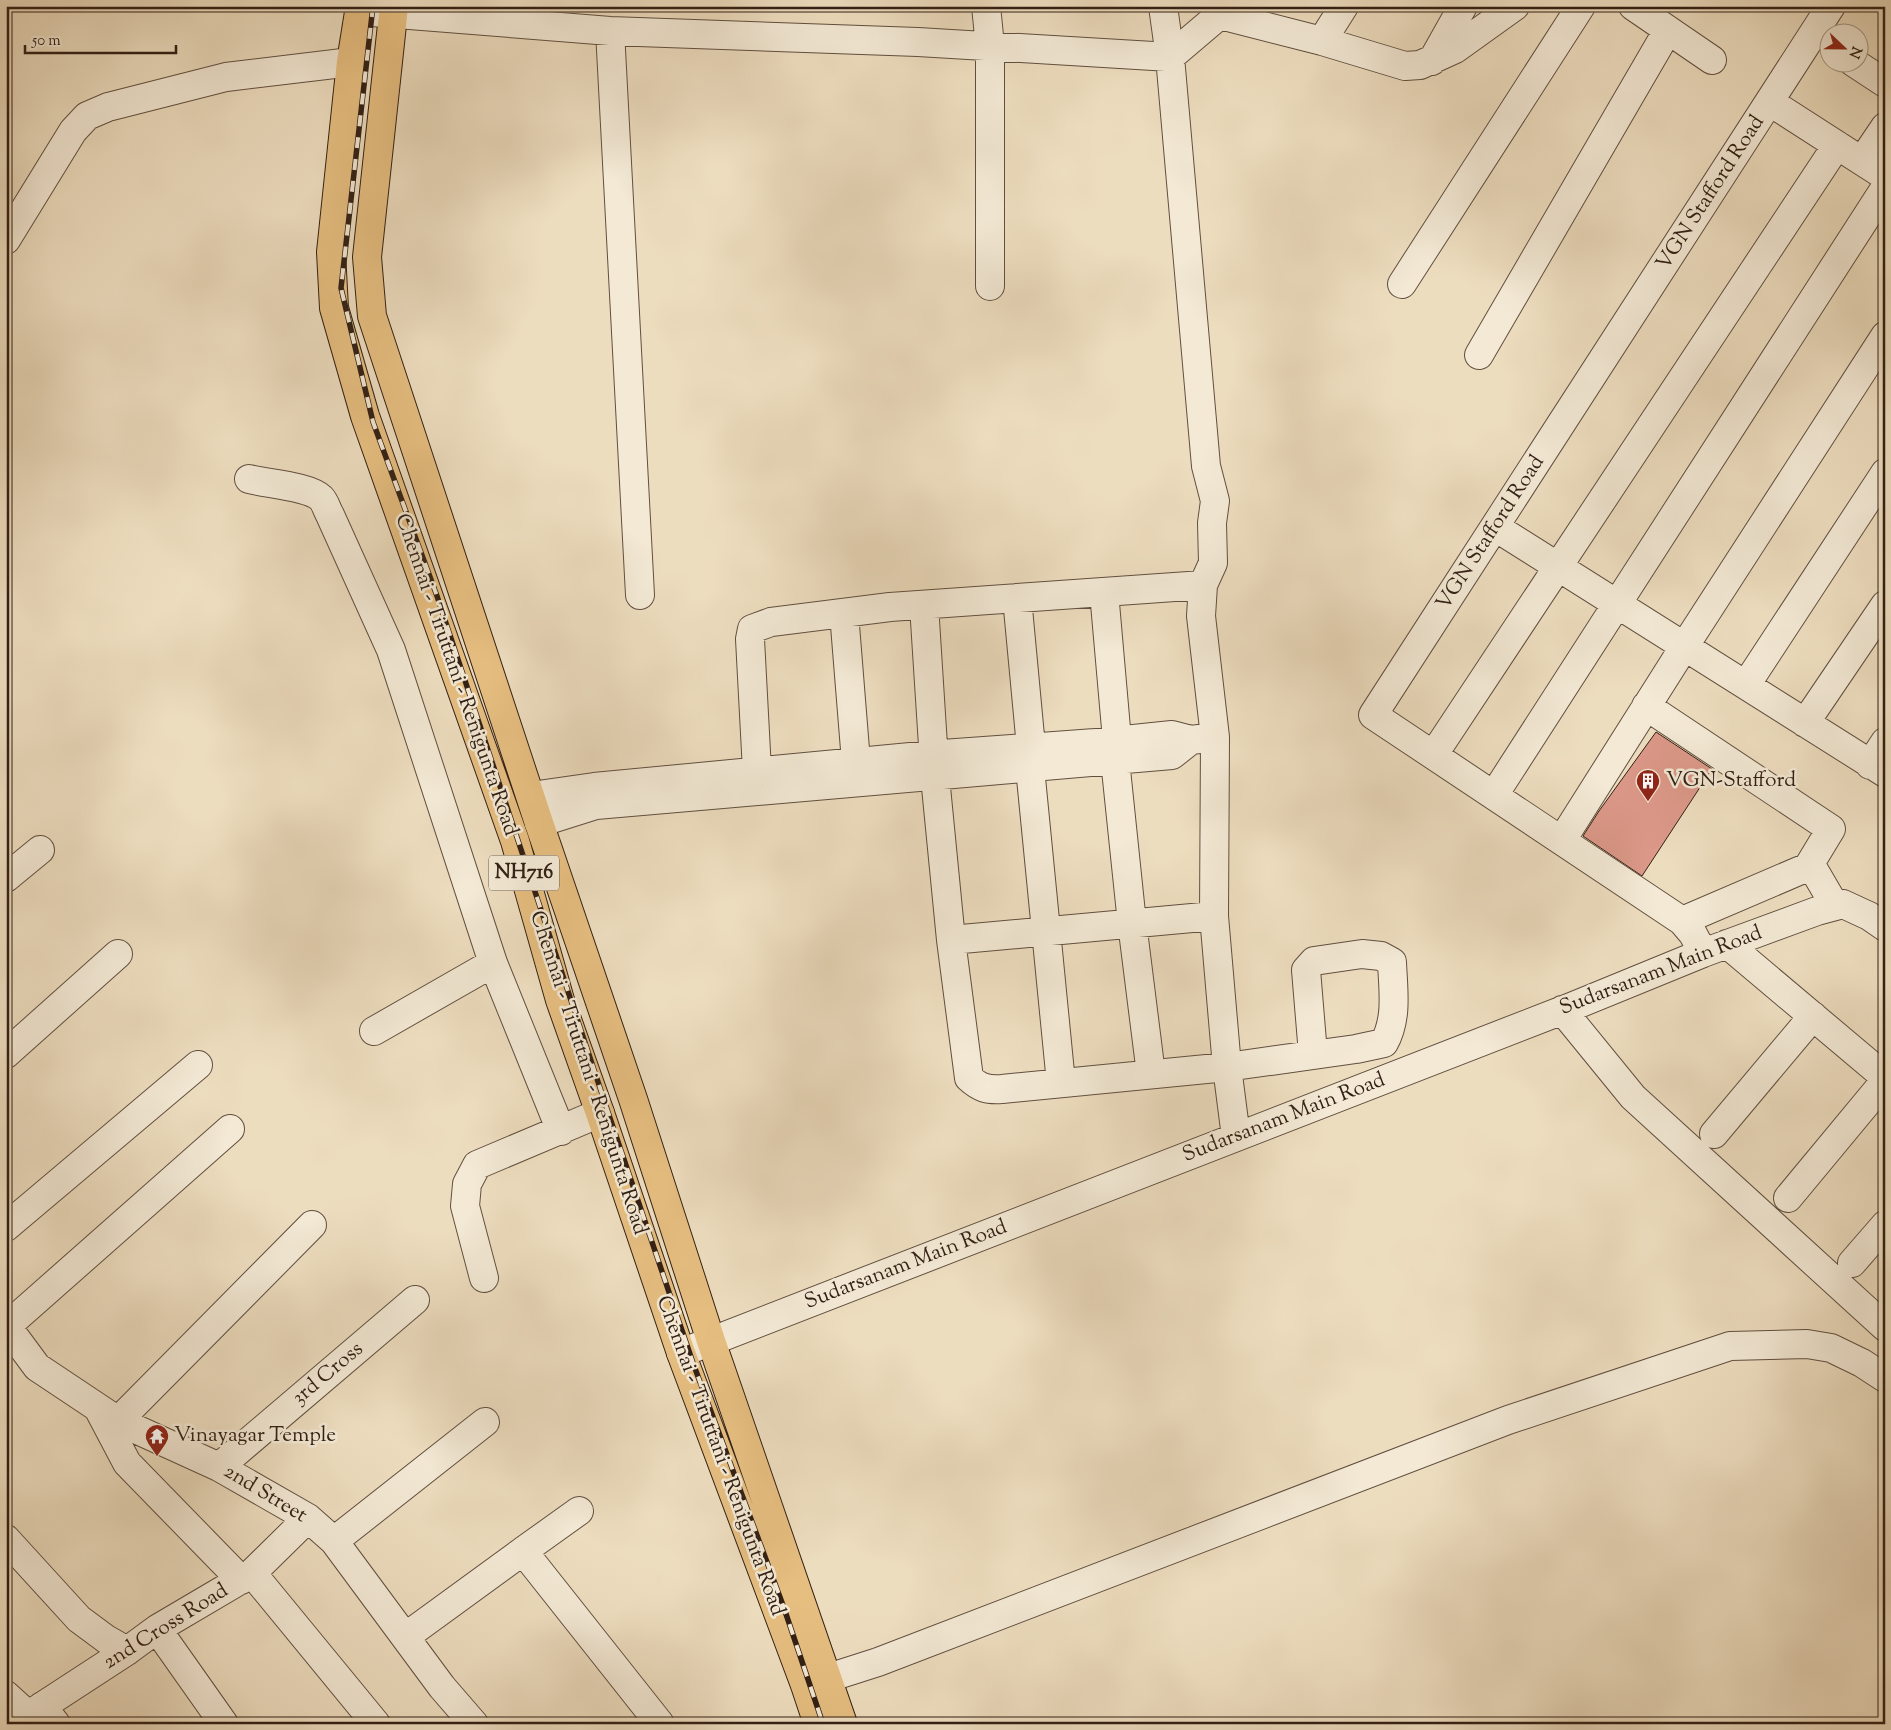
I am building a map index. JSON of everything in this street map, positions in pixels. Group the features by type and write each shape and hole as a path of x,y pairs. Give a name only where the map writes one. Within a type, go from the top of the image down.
{"highway":[{"name":"Chennai - Tiruttani - Renigunta Road","path":"360,9 352,62 332,252 334,308 365,416 515,841 560,1000 600,1113 680,1353 818,1724"},
{"name":"Chennai - Tiruttani - Renigunta Road","path":"393,10 366,257 372,316 633,1099 710,1341 843,1724"}],"street":[{"path":"986,6 990,46 990,286"},
{"path":"1163,6 1170,57 1206,466 1215,501 1212,523 1212,563 1203,585 1201,616 1203,738 1214,916 1227,1067 1236,1137"},
{"path":"1322,41 1344,6"},
{"path":"1432,61 1463,6"},
{"path":"360,9 393,10 610,31 918,42 1170,57 1225,11 1404,66 1420,65 1432,61 1454,49 1515,6"},
{"path":"1402,284 1581,6"},
{"path":"1633,6 1712,60"},
{"name":"VGN Stafford Road","path":"1826,22 1831,6"},
{"path":"1479,355 1668,30"},
{"path":"610,31 640,596"},
{"name":"VGN Stafford Road","path":"1715,948 1693,934 1682,921 1373,715 1770,102 1818,43"},
{"path":"6,240 73,131 87,116 108,107 226,77 352,62"},
{"path":"1868,72 1885,83"},
{"path":"1770,102 1885,176"},
{"path":"1862,161 1885,127"},
{"path":"1434,754 1836,145"},
{"path":"1494,795 1885,188"},
{"path":"1562,840 1646,706 1885,336"},
{"path":"1746,685 1885,473"},
{"path":"249,479 269,484 302,488 313,492 322,499 391,650 493,963 561,1131"},
{"path":"1494,527 1878,769 1885,742"},
{"path":"757,771 750,639 752,628 771,622 924,605 1203,585"},
{"path":"1104,592 1132,923 1151,1074"},
{"path":"1017,598 1045,931 1061,1083"},
{"path":"924,605 934,766 951,940 969,1078 976,1085 987,1090 1227,1067 1312,1054"},
{"path":"1805,723 1885,605"},
{"path":"844,613 856,762"},
{"path":"1646,706 1831,829 1808,867 1682,921"},
{"path":"540,823 596,805 723,785 1116,750 1172,735 1203,738"},
{"path":"531,796 594,787 723,785 757,771 856,762 934,766"},
{"path":"6,878 40,850"},
{"path":"1808,867 1814,870 1834,906 1843,904 1869,916 1885,927"},
{"name":"Sudarsanam Main Road","path":"680,1353 1562,1010 1715,948 1834,906"},
{"path":"951,940 1214,916"},
{"path":"1715,948 1813,1016 1885,1077"},
{"path":"6,1054 118,954"},
{"path":"374,1031 493,963"},
{"path":"1562,1010 1633,1097 1885,1327"},
{"path":"1714,1134 1813,1016"},
{"path":"6,1227 198,1065"},
{"path":"1788,1198 1885,1081"},
{"path":"484,1278 465,1206 467,1184 477,1165 600,1113"},
{"path":"7,1326 230,1129"},
{"path":"312,1225 108,1414 128,1463 247,1577 376,1724"},
{"path":"1852,1264 1885,1225"},
{"name":"3rd Cross","path":"218,1467 415,1300"},
{"name":"2nd Street","path":"7,1326 37,1367 108,1414 218,1467 308,1518 334,1541 442,1687 474,1724"},
{"path":"828,1678 878,1662 1508,1420 1730,1346 1807,1344 1831,1348 1862,1362 1885,1378"},
{"path":"334,1541 485,1422"},
{"path":"405,1637 579,1511"},
{"name":"2nd Cross Road","path":"36,1717 157,1629 247,1577 308,1518"},
{"path":"6,1539 79,1619 106,1639 127,1651"},
{"path":"523,1551 660,1724"},
{"path":"157,1629 224,1724"},
{"path":"6,1695 36,1717"}],"building":[{"name":"VGN-Stafford","path":"1656,732 1712,769 1642,876 1583,836"}],"railway":[{"path":"373,6 341,288 373,422 437,596 693,1363 784,1608 823,1724"}],"place":[{"name":"VGN-Stafford","path":"1648,802"},
{"name":"Vinayagar Temple","path":"157,1457"}]}
